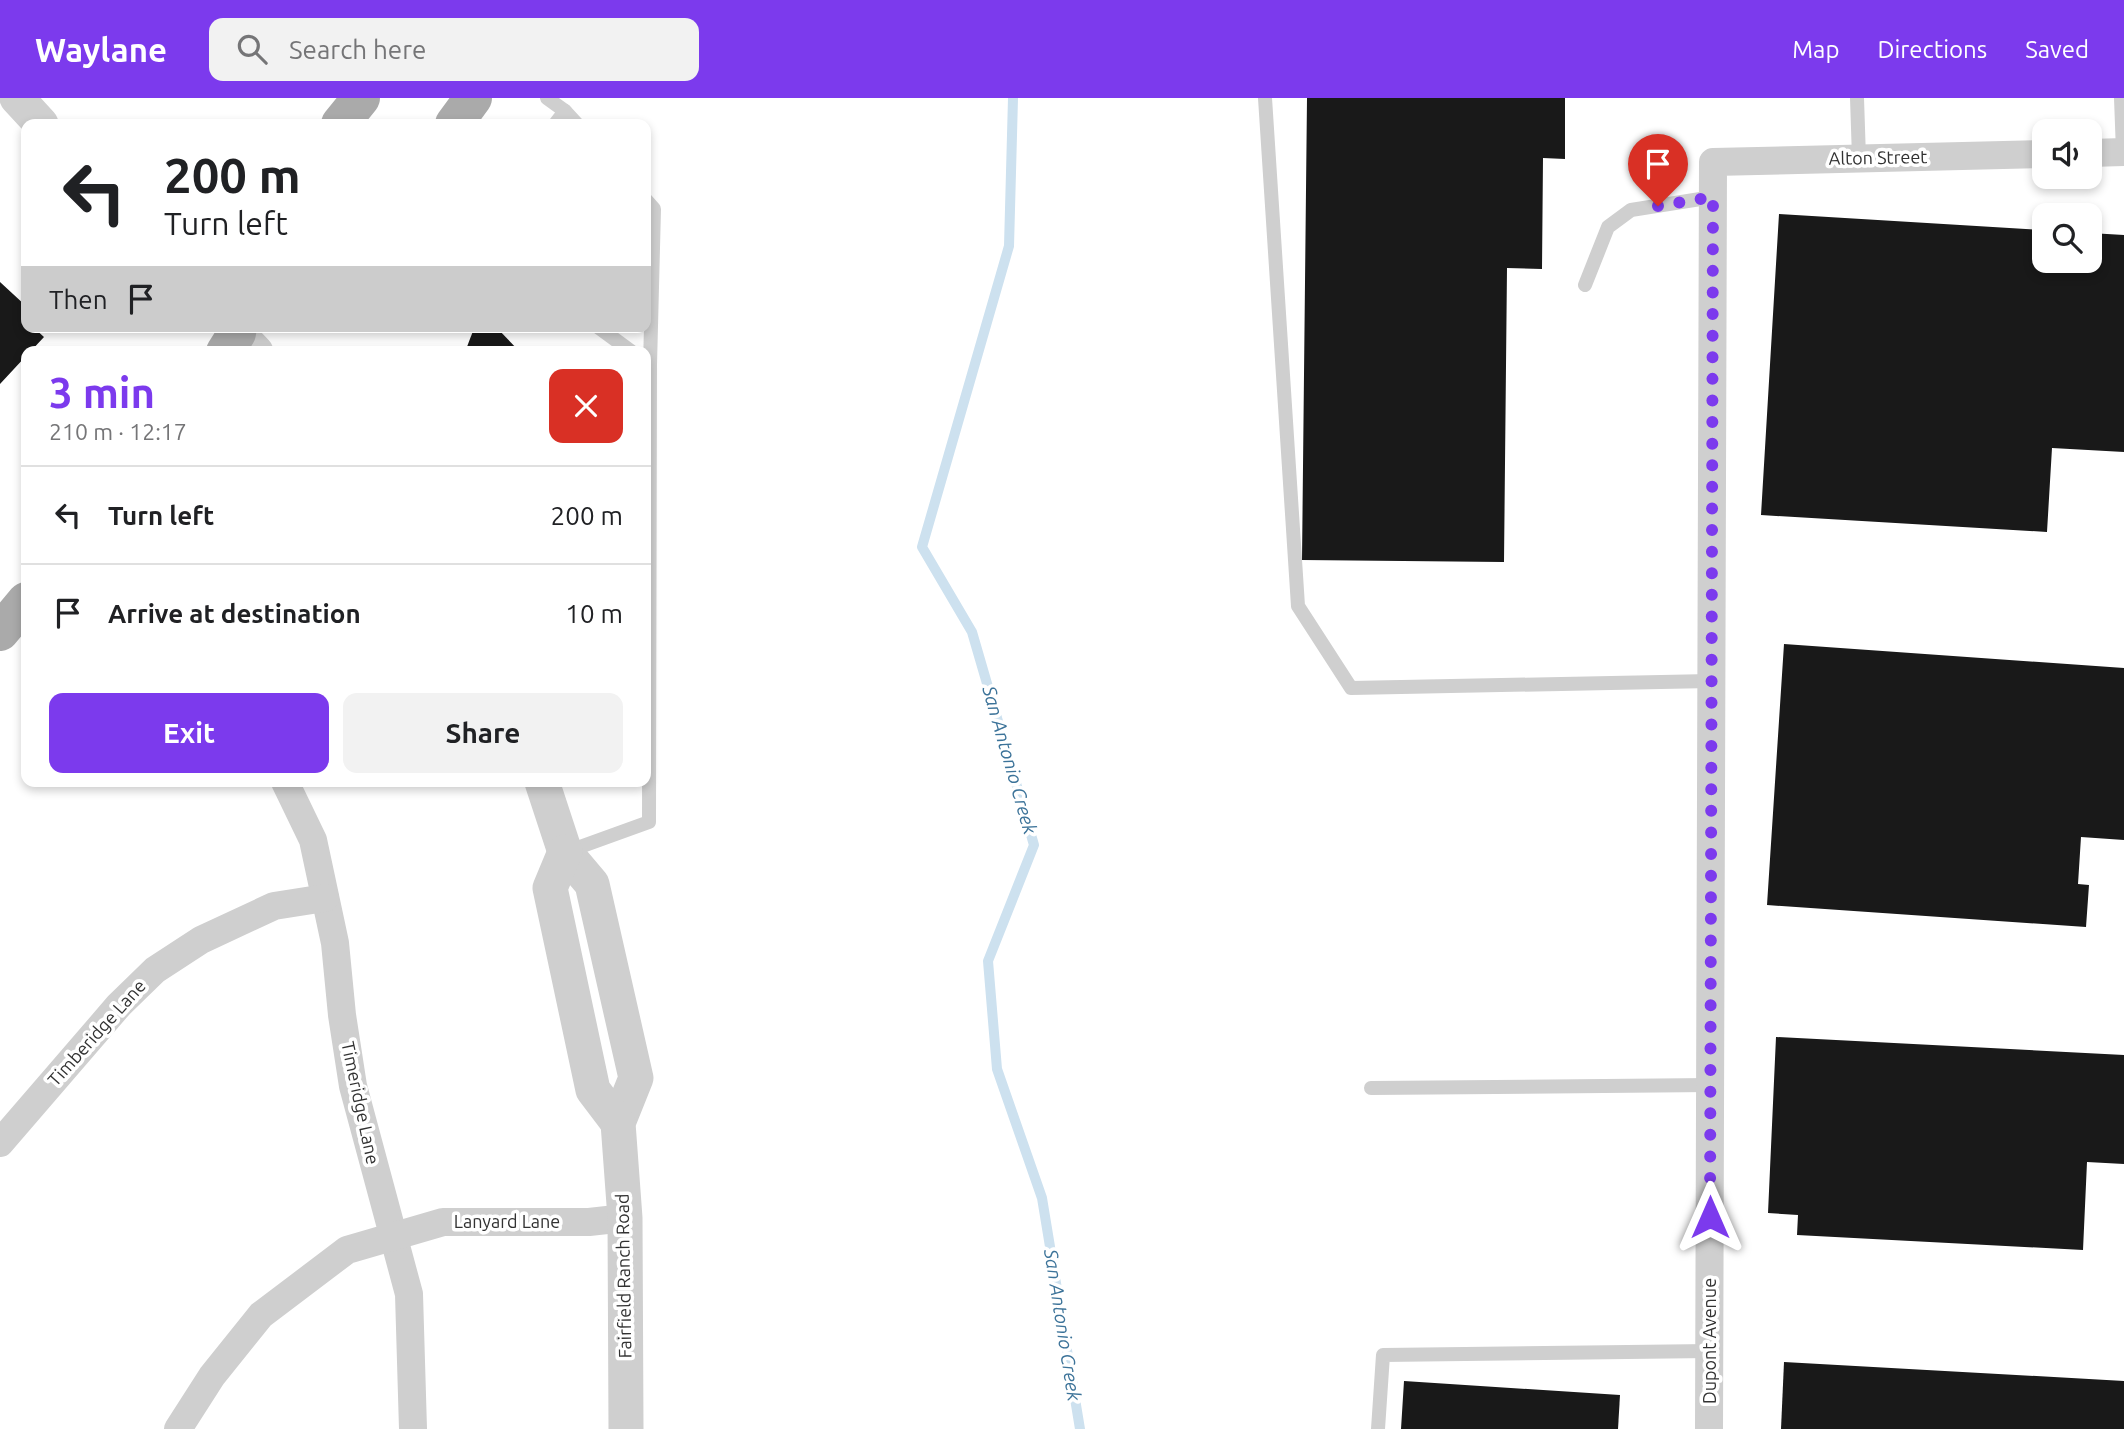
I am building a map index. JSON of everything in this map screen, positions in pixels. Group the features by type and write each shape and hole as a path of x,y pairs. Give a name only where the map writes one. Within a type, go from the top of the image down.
{"main road":[{"path":"344,119 361,98"},
{"path":"458,119 473,98"},
{"path":"0,632 21,607"}],"street":[{"path":"17,98 36,119"},
{"path":"2102,153 2124,152"},
{"name":"Alton Street","path":"1713,162 2032,154"},
{"name":"Dupont Avenue","path":"1710,1429 1713,162"},
{"name":"Timeridge Lane","path":"287,787 313,840 335,943 353,1086 409,1294 413,1429"},
{"name":"Fairfield Ranch Road","path":"544,787 565,852 592,884 636,1079 618,1123 625,1218 626,1429"},
{"name":"Timberidge Lane","path":"0,1143 119,1005 155,970 201,940 274,906 326,898"},
{"name":"Lanyard Lane","path":"178,1429 212,1376 261,1315 347,1250 443,1222 589,1222 625,1218"}],"lane":[{"path":"547,98 572,119"},
{"path":"1265,98 1298,606 1351,688 1711,681"},
{"path":"1857,98 1859,158"},
{"path":"2121,98 2124,152"},
{"path":"559,119 565,111"},
{"path":"1585,285 1608,227 1631,210 1713,197"},
{"path":"651,206 654,209 651,286"},
{"path":"606,333 624,346"},
{"path":"565,852 649,822 649,787"},
{"path":"1371,1088 1710,1085"},
{"path":"1378,1429 1383,1355 1710,1351"}],"building":[{"path":"1307,98 1565,98 1565,159 1543,158 1542,269 1507,268 1504,562 1302,560"},
{"path":"1779,214 2032,229 2032,273 2102,273 2102,234 2124,235 2124,452 2052,448 2047,532 1761,515"},
{"path":"0,282 21,301 21,333 40,333 44,337 36,346 21,346 21,361 0,384"},
{"path":"472,333 502,333 514,346 467,346"},
{"path":"1784,644 2124,668 2124,840 2081,837 2078,884 2089,885 2086,927 1767,905"},
{"path":"1776,1037 2124,1055 2124,1164 2087,1162 2083,1250 1797,1235 1798,1215 1768,1213"},
{"path":"1784,1362 2124,1381 2124,1429 1781,1429"},
{"path":"1404,1381 1620,1395 1618,1429 1401,1429"}],"waterway":[{"name":"San Antonio Creek","path":"1013,98 1009,246 922,547 972,632 1034,845 988,961 997,1069 1042,1198 1080,1429"}],"route":[{"path":"1658,206 1713,197 1710,1217"}]}
